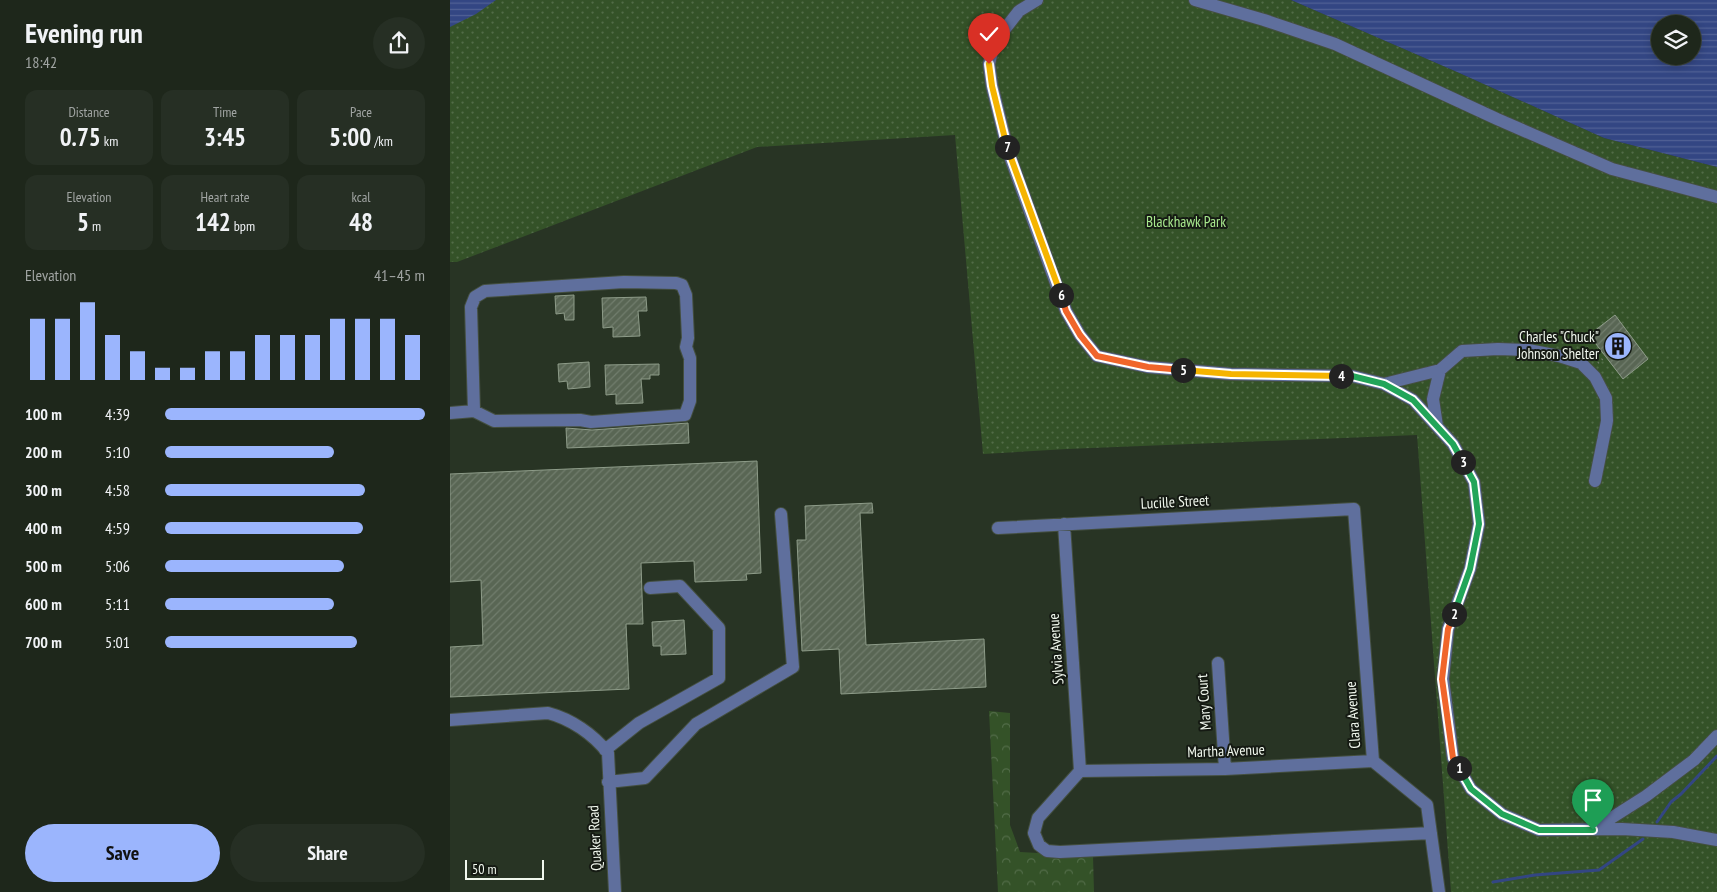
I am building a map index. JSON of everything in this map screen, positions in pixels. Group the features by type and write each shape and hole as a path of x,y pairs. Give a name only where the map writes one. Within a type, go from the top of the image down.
{"street":[{"path":"1038,0 1018,11 994,42 989,64 992,86 1008,151 1066,311 1080,335 1097,356 1148,367 1231,374 1352,376 1384,384 1413,400 1453,444 1474,482 1479,524 1470,569 1448,629 1442,679 1453,758 1471,789 1502,814 1539,830 1622,829 1673,832 1717,840"},
{"path":"1195,0 1264,20 1335,44 1497,119 1612,169 1717,197"},
{"path":"450,413 474,411 494,421 580,420 591,422 685,415 690,401 690,358 686,348 688,338 686,295 682,285 676,283 624,282 485,291 475,297 471,307 474,411"},
{"path":"1384,384 1440,370 1462,351 1528,350 1559,356 1581,363 1595,377 1606,398 1607,421 1595,481"},
{"path":"1437,427 1433,399 1440,370"},
{"name":"Lucille Street","path":"998,528 1354,509"},
{"name":"Clara Avenue","path":"1354,509 1373,761 1428,805 1440,892"},
{"path":"608,782 645,778 696,724 793,667 781,514"},
{"name":"Sylvia Avenue","path":"1064,524 1080,771"},
{"path":"450,720 548,713 558,716 585,731 605,750 639,723 719,678 719,628 680,586 650,588"},
{"name":"Mary Court","path":"1218,663 1225,768"},
{"path":"1593,830 1646,796 1694,760 1717,736"},
{"name":"Quaker Road","path":"605,750 608,753 615,892"},
{"name":"Martha Avenue","path":"1080,771 1225,768 1373,761"},
{"path":"1080,771 1038,818 1034,833 1039,845 1047,851 1069,852 1432,833"}],"green space":[{"name":"Blackhawk Park","path":"494,0 1291,0 1604,138 1717,167 1717,892 1451,892 1417,435 983,454 955,135 757,147 457,262 450,262 450,23"},
{"path":"989,711 1010,713 1010,825 1020,852 1093,856 1094,892 998,892"}],"water":[{"path":"450,0 496,0 476,14 450,27"},
{"path":"1291,0 1717,0 1717,167 1604,138"}],"building":[{"path":"574,295 574,320 565,320 564,313 556,314 555,296"},
{"path":"646,297 647,311 638,311 640,336 613,337 613,327 603,328 602,298"},
{"name":"Charles \"Chuck\" Johnson Shelter","path":"1615,315 1648,359 1623,379 1589,335"},
{"path":"589,362 590,387 568,389 567,381 559,382 558,364"},
{"path":"659,364 659,375 650,375 650,379 641,379 643,403 616,404 616,394 606,395 605,365"},
{"path":"688,423 689,443 567,448 566,428 592,430"},
{"path":"757,461 761,573 746,574 747,580 695,582 694,561 641,563 643,624 626,624 629,689 450,697 450,647 483,645 481,580 450,582 450,474"},
{"path":"872,503 873,513 860,513 866,645 984,639 986,687 841,694 839,649 802,651 797,540 806,540 805,506"},
{"path":"684,620 686,654 661,655 661,646 653,646 652,622"}],"waterway":[{"path":"1657,822 1671,802 1717,756"},
{"path":"1493,882 1535,875 1599,870 1643,839"}],"place":[{"name":"Charles \"Chuck\" Johnson Shelter","path":"1618,346"}],"route":[{"path":"989,64 992,86 1008,151 1066,311 1080,335 1097,356 1148,367 1231,374 1352,376 1384,384 1413,400 1453,444 1474,482 1479,524 1470,569 1448,629 1442,679 1453,758 1471,789 1502,814 1539,830 1593,830"}]}
